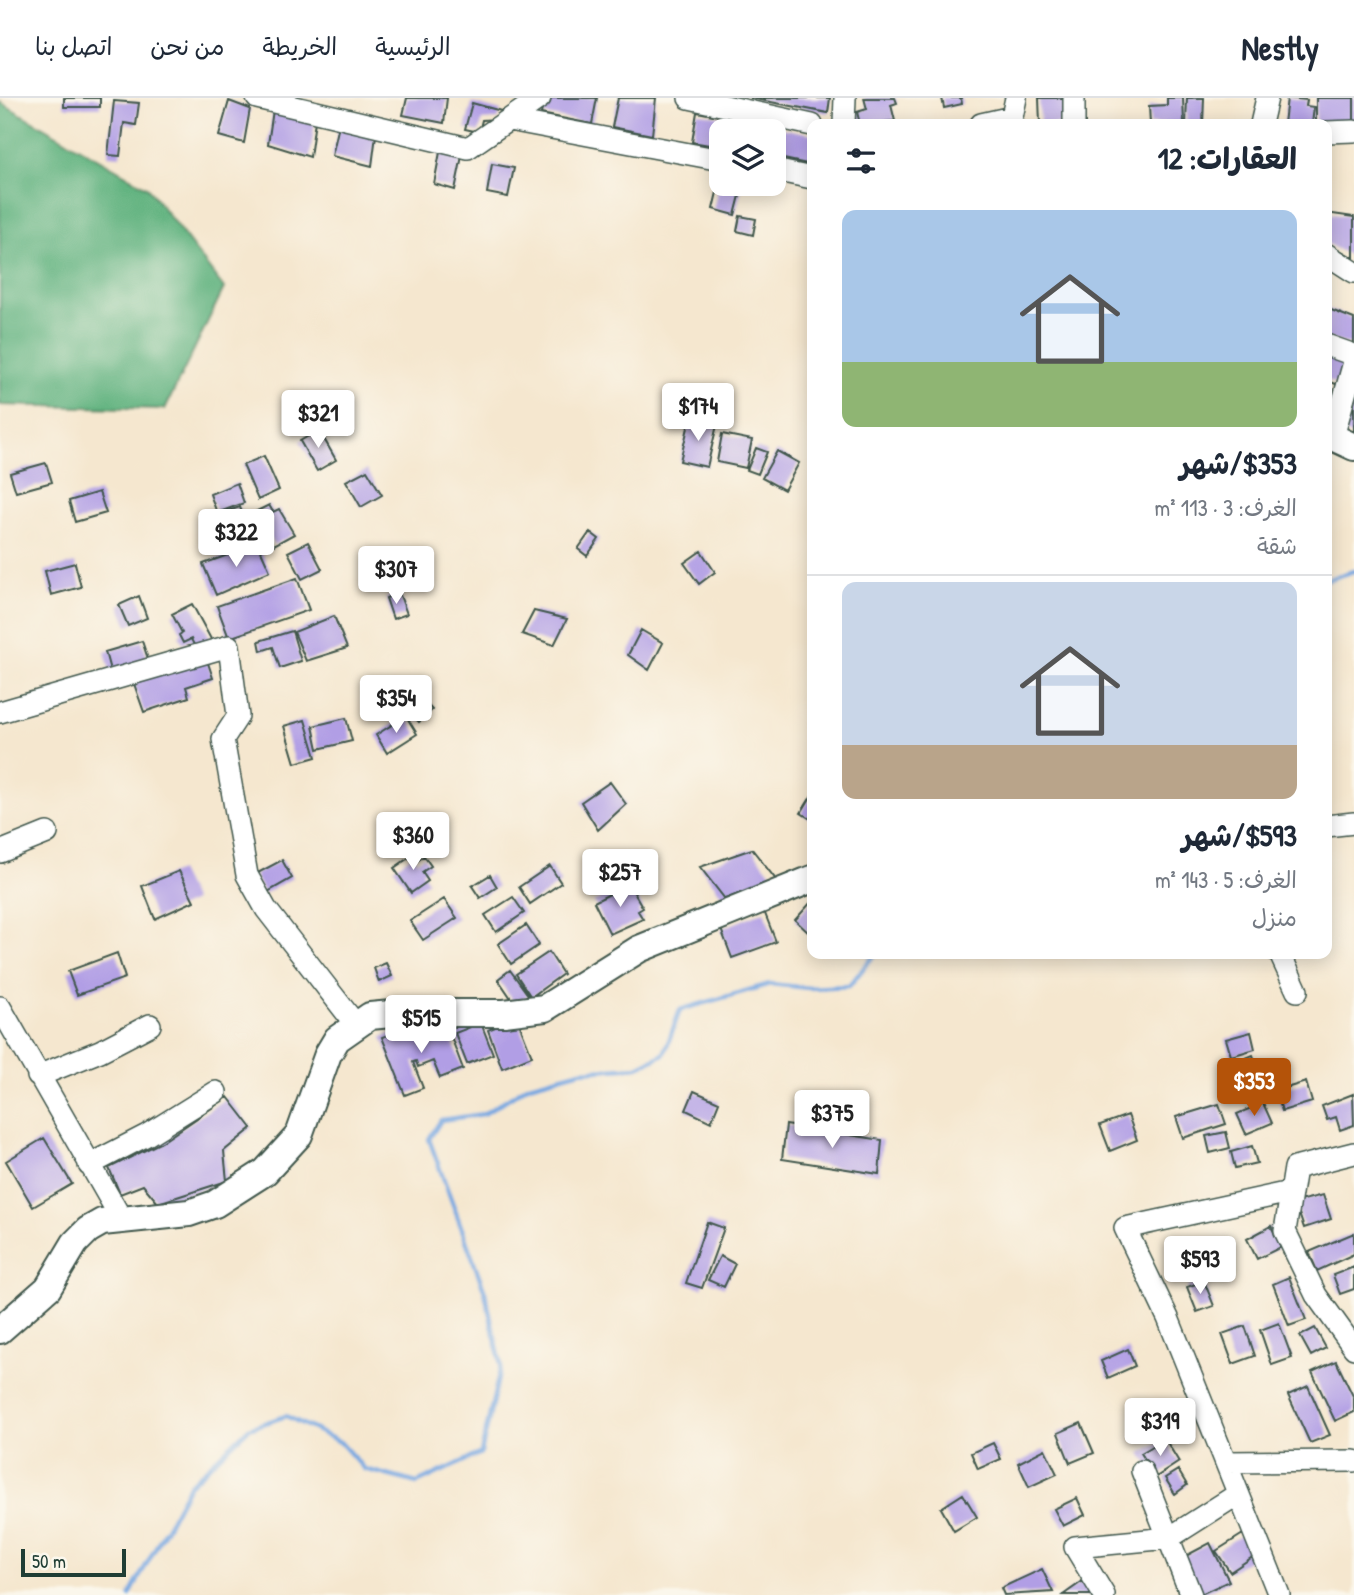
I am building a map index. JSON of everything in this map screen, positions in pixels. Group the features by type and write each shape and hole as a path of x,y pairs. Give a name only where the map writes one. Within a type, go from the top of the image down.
{"main road":[{"path":"0,1330 48,1288 75,1243 88,1230 102,1222 189,1213 215,1204 265,1172 299,1135 328,1054 337,1039 370,1016 504,1013 545,1008 639,949 807,881"}],"street":[{"path":"257,98 468,148 540,98"},
{"path":"689,98 807,124"},
{"path":"844,119 845,98"},
{"path":"1003,119 1012,117 1016,98"},
{"path":"1074,98 1074,119"},
{"path":"1262,119 1267,98"},
{"path":"509,120 709,158"},
{"path":"1332,132 1354,131"},
{"path":"786,173 807,177"},
{"path":"1332,258 1354,272"},
{"path":"1332,347 1354,355"},
{"path":"1338,439 1354,362"},
{"path":"0,712 229,646 238,716 223,739 247,875 266,909 356,1025"},
{"path":"1332,825 1354,823"},
{"path":"0,852 47,833"},
{"path":"1282,959 1297,991"},
{"path":"0,1007 122,1220"},
{"path":"38,1076 100,1051 150,1025"},
{"path":"89,1165 147,1135 216,1092"},
{"path":"1354,1153 1296,1168 1284,1231 1316,1296 1354,1348"},
{"path":"1279,1595 1168,1318 1125,1228 1290,1192"},
{"path":"1227,1462 1354,1461"},
{"path":"1142,1471 1191,1595"},
{"path":"1104,1595 1075,1548 1169,1538 1238,1494"}],"green space":[{"path":"0,102 147,187 224,288 165,409 0,405"}],"building":[{"path":"64,98 100,98 100,107 64,107"},
{"path":"407,98 447,98 444,123 403,115"},
{"path":"548,98 597,98 592,124 541,114 544,101"},
{"path":"618,98 656,98 652,135 612,127"},
{"path":"750,98 830,98 828,113"},
{"path":"864,98 895,98 897,103 891,105 894,119 859,119 857,112 867,109"},
{"path":"942,98 961,98 962,104 944,108"},
{"path":"1039,98 1068,98 1069,119 1040,119"},
{"path":"1167,98 1183,98 1184,119 1150,119 1149,106 1167,105"},
{"path":"1187,98 1204,98 1203,119 1186,119"},
{"path":"1287,98 1307,100 1306,106 1314,107 1313,119 1285,119"},
{"path":"1316,98 1354,98 1354,127 1332,125 1332,119 1316,119"},
{"path":"114,101 139,103 136,125 124,123 120,156 108,155"},
{"path":"229,101 250,109 244,143 219,136"},
{"path":"472,103 501,111 498,119 482,120 479,132 465,129"},
{"path":"273,110 315,121 310,157 268,144"},
{"path":"697,112 734,119 709,119 709,145 692,142"},
{"path":"339,125 376,135 372,166 332,156"},
{"path":"786,129 807,133 807,164 786,160"},
{"path":"440,152 462,156 455,190 434,184"},
{"path":"492,164 514,168 508,197 487,193"},
{"path":"716,196 740,196 735,215 713,209"},
{"path":"1332,214 1354,217 1354,258 1332,246"},
{"path":"740,216 756,219 753,235 737,231"},
{"path":"1332,310 1354,319 1354,346 1332,340"},
{"path":"1332,354 1350,361 1343,387 1332,382"},
{"path":"1352,402 1354,403 1354,437 1343,432"},
{"path":"690,419 717,425 707,467 680,461"},
{"path":"319,430 336,460 317,471 300,441"},
{"path":"722,434 752,440 746,468 717,462"},
{"path":"756,448 767,452 758,474 747,470"},
{"path":"777,451 799,463 784,490 762,478"},
{"path":"264,456 279,490 258,500 243,465"},
{"path":"46,463 52,482 16,492 10,473"},
{"path":"367,470 382,495 361,507 346,481"},
{"path":"237,483 244,503 217,513 210,494"},
{"path":"99,492 106,513 75,522 69,501"},
{"path":"269,505 273,512 279,509 294,534 274,545 255,512"},
{"path":"240,507 249,533 222,542 214,516"},
{"path":"590,532 599,539 587,556 578,549"},
{"path":"308,542 322,569 302,579 288,552"},
{"path":"258,544 270,571 216,595 203,564"},
{"path":"701,551 715,572 699,584 684,563"},
{"path":"75,563 81,587 51,595 45,571"},
{"path":"297,578 309,610 229,638 217,606"},
{"path":"399,593 407,614 393,619 386,598"},
{"path":"139,596 147,618 128,626 119,605"},
{"path":"192,604 212,641 196,649 191,639 183,643 179,635 182,633 172,614"},
{"path":"534,611 567,619 554,645 522,634"},
{"path":"334,616 347,648 306,661 294,632"},
{"path":"641,630 663,643 649,670 628,655"},
{"path":"292,631 301,661 280,668 273,647 261,651 259,641"},
{"path":"142,641 149,662 111,674 105,652"},
{"path":"206,657 213,678 186,687 189,697 144,712 133,681"},
{"path":"421,698 432,710 419,722 408,711"},
{"path":"406,716 417,734 387,753 376,735"},
{"path":"346,718 352,741 318,749 313,726"},
{"path":"305,720 316,757 295,763 284,726"},
{"path":"610,782 626,804 598,830 581,802"},
{"path":"807,803 807,817 801,813"},
{"path":"752,849 777,881 725,899 700,867"},
{"path":"413,855 417,861 424,856 431,866 422,872 428,881 411,893 394,868"},
{"path":"282,860 292,878 264,894 254,875"},
{"path":"550,866 561,883 530,904 519,887"},
{"path":"179,871 194,901 155,919 142,886"},
{"path":"490,875 497,887 480,898 472,886"},
{"path":"629,884 643,908 638,911 643,919 610,934 594,902"},
{"path":"513,897 524,913 496,932 485,915"},
{"path":"444,899 457,918 423,940 410,921"},
{"path":"807,907 807,931 795,920"},
{"path":"764,911 776,942 732,958 721,929"},
{"path":"526,925 539,945 511,964 498,944"},
{"path":"549,952 563,974 531,997 516,974"},
{"path":"117,953 125,978 77,995 68,971"},
{"path":"386,963 392,976 379,982 374,968"},
{"path":"510,970 528,995 515,1004 498,979"},
{"path":"517,1018 532,1056 502,1068 488,1030"},
{"path":"481,1023 493,1054 467,1064 455,1033"},
{"path":"447,1026 463,1069 440,1078 433,1061 418,1067 416,1061 413,1062 423,1088 405,1095 382,1037 406,1029 408,1034 424,1028 426,1033"},
{"path":"1251,1032 1255,1049 1231,1056 1226,1039"},
{"path":"1253,1055 1263,1083 1241,1091 1231,1064"},
{"path":"1306,1082 1312,1102 1282,1111 1276,1091"},
{"path":"694,1091 719,1102 711,1122 686,1110"},
{"path":"1353,1094 1354,1125 1340,1130 1336,1117 1327,1120 1322,1106"},
{"path":"228,1097 252,1128 224,1151 227,1181 158,1203 143,1185 120,1194 109,1168 162,1142"},
{"path":"1263,1103 1272,1123 1246,1134 1237,1114"},
{"path":"1219,1104 1226,1124 1183,1138 1176,1117"},
{"path":"1128,1115 1137,1140 1110,1151 1100,1125"},
{"path":"786,1125 882,1140 879,1174 782,1159"},
{"path":"1226,1132 1230,1148 1210,1153 1206,1136"},
{"path":"44,1138 72,1184 33,1207 6,1161"},
{"path":"1252,1146 1257,1163 1235,1168 1231,1152"},
{"path":"1323,1195 1331,1219 1304,1228 1295,1202"},
{"path":"707,1222 724,1228 702,1288 686,1283"},
{"path":"1271,1226 1281,1247 1257,1259 1247,1239"},
{"path":"1354,1233 1354,1254 1317,1271 1309,1252"},
{"path":"720,1256 735,1264 724,1287 708,1280"},
{"path":"1354,1267 1354,1289 1340,1294 1333,1275"},
{"path":"1289,1277 1306,1320 1289,1326 1273,1284"},
{"path":"1204,1281 1214,1306 1197,1312 1187,1287"},
{"path":"1279,1323 1292,1358 1272,1365 1260,1330"},
{"path":"1245,1326 1255,1356 1233,1364 1222,1334"},
{"path":"1315,1328 1326,1348 1311,1356 1300,1336"},
{"path":"1128,1349 1135,1366 1108,1378 1101,1361"},
{"path":"1336,1361 1354,1398 1354,1412 1335,1421 1312,1372"},
{"path":"1308,1386 1330,1435 1310,1443 1288,1395"},
{"path":"1081,1423 1094,1453 1070,1463 1058,1433"},
{"path":"1165,1439 1179,1462 1156,1477 1141,1453"},
{"path":"993,1443 1001,1459 978,1469 971,1453"},
{"path":"1045,1449 1057,1474 1029,1487 1018,1463"},
{"path":"1178,1470 1187,1485 1175,1494 1165,1478"},
{"path":"963,1494 977,1517 954,1531 941,1508"},
{"path":"1077,1498 1085,1515 1063,1526 1054,1509"},
{"path":"1243,1534 1257,1554 1230,1572 1216,1551"},
{"path":"1210,1543 1229,1581 1199,1595 1180,1559"},
{"path":"1042,1569 1053,1592 1004,1595 1001,1588"},
{"path":"1083,1581 1093,1595 1063,1595"}],"waterway":[{"path":"1332,578 1354,571"},
{"path":"130,1595 189,1485 249,1428 286,1416 340,1442 364,1469 417,1483 481,1453 501,1365 485,1292 429,1139 441,1120 484,1114 529,1085 581,1071 638,1067 664,1054 680,1010 770,984 809,988 849,986 871,959"}]}
